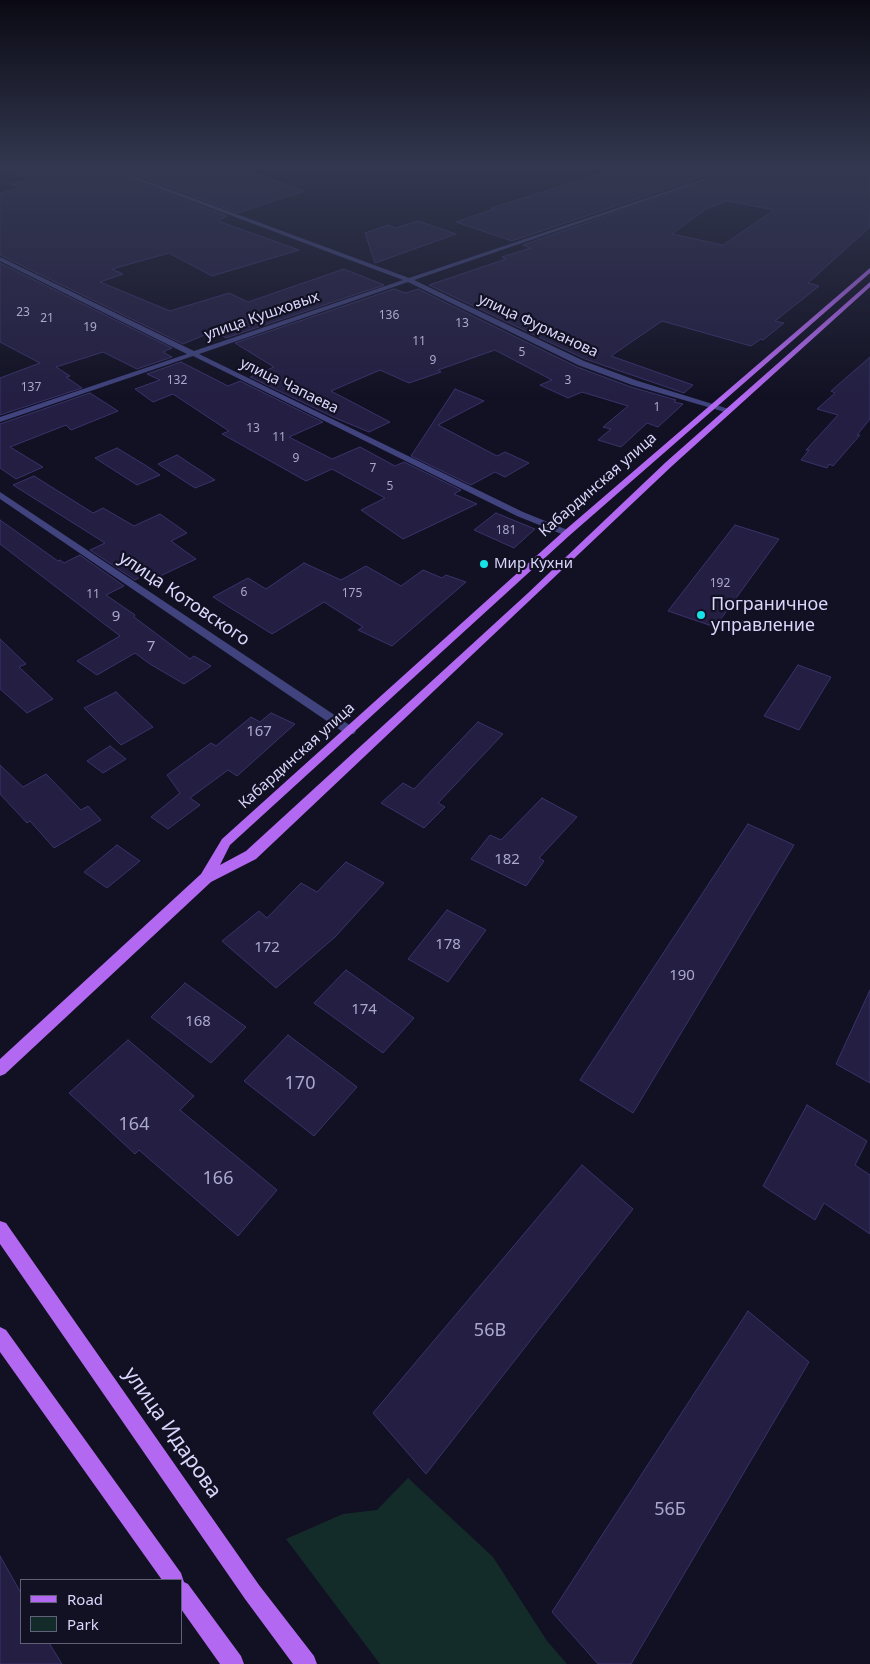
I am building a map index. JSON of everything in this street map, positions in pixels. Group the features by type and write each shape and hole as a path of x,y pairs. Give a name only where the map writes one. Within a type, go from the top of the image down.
{"main road":[{"name":"Кабардинская улица","path":"206,878 226,842 567,533 868,273"},
{"name":"Кабардинская улица","path":"0,1069 206,878 250,855 728,410 870,284"},
{"name":"улица Идарова","path":"0,1228 252,1592 306,1664"},
{"path":"0,1336 173,1579"},
{"path":"182,1592 234,1664"}],"street":[{"name":"улица Фурманова","path":"310,244 408,280 581,363 635,383 728,410"},
{"name":"улица Кушховых","path":"0,420 515,244"},
{"name":"улица Чапаева","path":"0,259 192,355 520,514 567,533"},
{"name":"улица Котовского","path":"0,495 350,731"}],"green space":[{"path":"408,1478 493,1557 547,1641 567,1664 380,1664 286,1539 343,1514 377,1510"}],"building":[{"path":"0,244 281,244 299,250 212,276 169,253 112,269 123,274 100,282 170,311 229,293 248,302 344,269 384,285 226,338 214,331 183,344 0,255"},
{"path":"369,244 429,244 375,263"},
{"path":"852,244 808,283 819,286 775,321 784,323 763,340 761,339 751,346 662,321 611,356 693,385 684,393 585,359 429,285 506,259 502,257 531,248 523,245"},
{"path":"0,263 172,348 163,352 172,357 137,369 103,352 56,367 70,376 66,377 82,388 0,415 0,378 40,363 0,342"},
{"path":"394,289 406,293 418,289 577,367 683,404 658,427 647,423 621,447 598,440 611,429 603,427 628,406 582,392 568,398 540,385 552,380 495,350 438,370 441,372 409,383 380,370 331,391 390,422 369,432 250,377 274,367 235,343"},
{"path":"870,357 870,419 857,435 860,435 833,466 829,464 827,468 801,460 809,450 806,450 838,415 817,409 835,393 831,391"},
{"path":"181,362 228,386 240,381 323,422 289,437 332,459 360,447 395,466 404,462 461,490 454,494 477,504 403,539 361,510 385,498 332,469 306,481 222,434 229,431 173,394 153,402 135,389 160,380 147,374"},
{"path":"455,389 484,401 438,425 497,456 505,452 529,463 505,477 495,472 471,485 411,456"},
{"path":"90,393 118,411 71,430 66,425 10,447 43,467 16,479 0,468 0,424"},
{"path":"117,448 160,475 137,485 95,458"},
{"path":"177,455 215,480 195,488 158,464"},
{"path":"34,476 93,513 103,508 134,526 160,514 187,533 171,541 196,559 154,579 146,574 135,580 90,550 105,543 13,485"},
{"path":"496,513 535,529 514,548 474,530"},
{"path":"0,520 58,561 60,560 64,563 80,555 124,586 106,595 135,615 134,617 190,659 194,656 211,666 184,684 135,653 97,675 77,661 120,636 0,544"},
{"path":"735,525 779,539 715,627 668,611"},
{"path":"304,563 341,580 366,566 401,586 423,570 442,578 446,575 466,582 392,646 358,630 363,627 324,602 272,634 213,597 248,578 266,589"},
{"path":"0,639 26,664 19,667 53,699 27,713 0,689"},
{"path":"798,665 831,677 799,730 764,716"},
{"path":"116,692 153,727 121,745 84,708"},
{"path":"271,713 295,724 237,776 228,770 190,798 200,805 168,829 151,817 180,793 167,775 211,743 216,746 251,717 260,722"},
{"path":"478,722 503,734 438,803 445,807 424,828 381,803 403,783 414,789"},
{"path":"110,746 126,759 103,773 87,761"},
{"path":"0,765 23,787 46,774 81,810 88,806 101,820 54,848 30,821 27,823 0,794"},
{"path":"542,798 577,817 539,858 544,861 526,886 471,859 490,835 501,840"},
{"path":"748,824 794,845 633,1113 580,1080"},
{"path":"117,845 140,861 107,888 84,872"},
{"path":"346,862 384,883 335,937 276,988 222,941 259,911 267,918 301,883 317,892"},
{"path":"447,910 486,930 448,982 408,959"},
{"path":"346,970 414,1018 383,1053 314,1003"},
{"path":"185,983 246,1027 211,1063 151,1017"},
{"path":"870,990 870,1083 836,1064"},
{"path":"288,1035 357,1087 314,1136 244,1081"},
{"path":"128,1040 194,1096 180,1110 277,1190 238,1236 139,1150 135,1154 69,1093"},
{"path":"807,1105 867,1141 855,1165 870,1175 870,1234 824,1203 815,1220 763,1186"},
{"path":"582,1165 633,1209 426,1474 373,1413"},
{"path":"748,1311 809,1362 631,1664 598,1664 552,1612"},
{"path":"0,1556 20,1591 20,1644 50,1644 62,1664 0,1664"}],"place":[{"name":"Мир Кухни","path":"484,564"},
{"name":"Пограничное управление","path":"701,615"}]}
